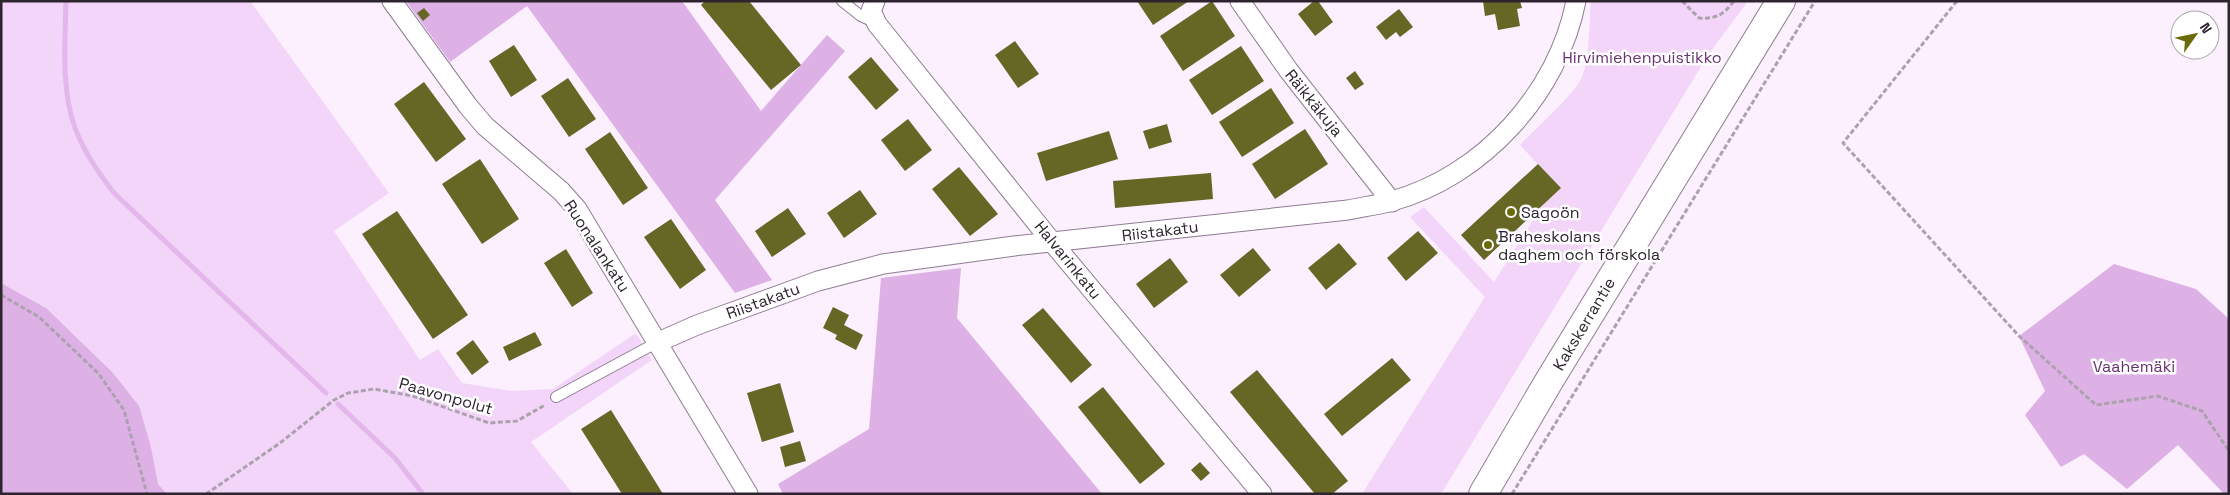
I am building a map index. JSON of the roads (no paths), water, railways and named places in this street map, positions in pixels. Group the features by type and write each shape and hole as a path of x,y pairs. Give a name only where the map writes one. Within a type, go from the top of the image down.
{"main road":[{"name":"Kakskerrantie","path":"1483,494 1554,372 1781,1"}],"street":[{"name":"Ruonalankatu","path":"392,1 484,126 561,191 576,208 656,344 748,494"},
{"path":"875,1 872,11 877,24"},
{"name":"Räikkäkuja","path":"1240,1 1289,71 1392,202"},
{"name":"Riistakatu","path":"656,344 740,309 854,270 883,264 1052,242 1348,210 1392,202 1420,192 1444,179 1496,143 1518,119 1554,66 1565,42 1576,1"},
{"name":"Halvarinkatu","path":"877,24 1052,242 1262,494"}],"lane":[{"path":"842,1 861,16 877,24"},
{"path":"556,397 656,344"}],"waterway":[{"path":"66,1 65,65 71,113 79,137 98,171 115,194 326,393"},
{"path":"338,404 395,458 423,494"}],"place":[{"name":"Sagoön","path":"1511,212"},
{"name":"Braheskolans daghem och förskola","path":"1488,245"}],"park label":[{"name":"Hirvimiehenpuistikko","path":"1642,57"},
{"name":"Vaahemäki","path":"2134,366"}]}
